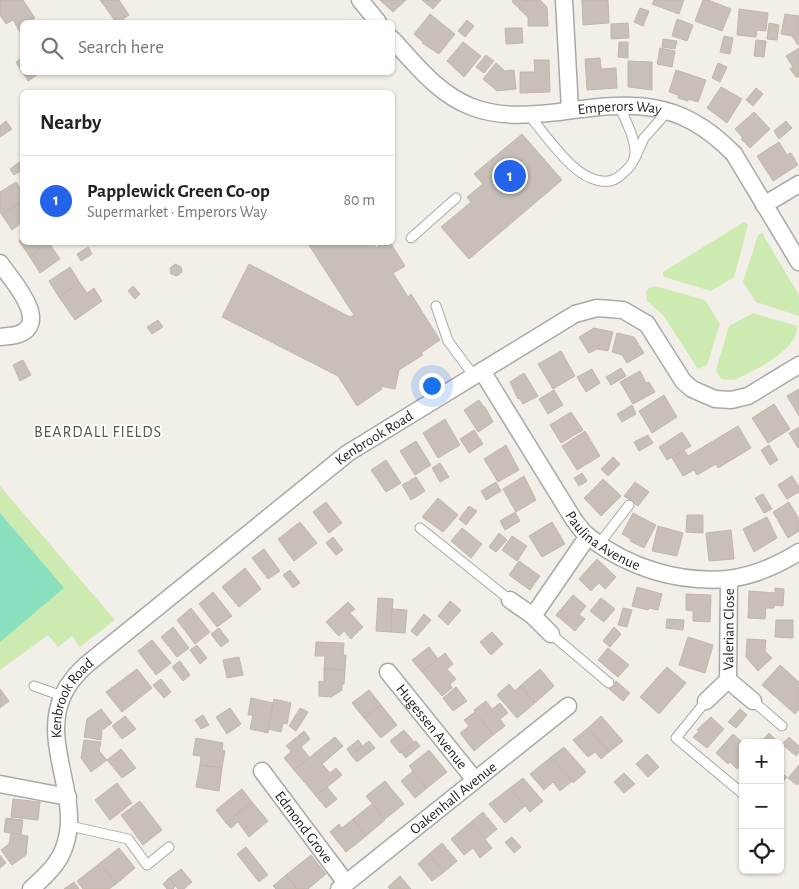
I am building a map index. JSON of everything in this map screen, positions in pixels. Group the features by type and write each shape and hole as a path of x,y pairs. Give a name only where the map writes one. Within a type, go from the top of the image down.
{"street":[{"path":"360,0 376,20"},
{"path":"564,0 570,110"},
{"name":"Emperors Way","path":"395,42 430,80 453,98 488,112 530,116 618,104 668,111 694,122 719,140 734,154 799,262"},
{"path":"764,205 799,184"},
{"path":"0,263 29,306 32,314 28,328 20,334 0,337"},
{"name":"Kenbrook Road","path":"31,889 52,870 64,849 70,826 68,797 55,735 57,713 62,696 73,678 86,665 348,453 575,314 597,308 623,310 647,324 683,381 692,389 715,399 732,400 748,396 799,365"},
{"name":"Paulina Avenue","path":"478,373 566,508 593,540 638,566 665,575 693,579 729,579 768,568 799,552"},
{"path":"533,616 593,540"},
{"name":"Valerian Close","path":"706,701 728,680 729,579"},
{"path":"510,600 533,616 551,634"},
{"name":"Hugessen Avenue","path":"388,672 475,780"},
{"name":"Valerian Close","path":"728,680 753,701"},
{"name":"Oakenhall Avenue","path":"342,886 568,706"},
{"name":"Edmond Grove","path":"262,772 342,886"},
{"path":"0,784 68,797"}],"lane":[{"path":"618,104 630,129 635,158"},
{"path":"530,116 572,166 590,178 608,182 618,178 629,167 644,138 668,111"},
{"path":"411,238 456,198"},
{"path":"436,306 448,341 478,373"},
{"path":"593,540 629,505"},
{"path":"420,528 510,600"},
{"path":"551,634 609,683"},
{"path":"34,686 62,696"},
{"path":"706,701 676,738 739,791"},
{"path":"753,701 782,726"},
{"path":"70,826 128,839 147,865 169,847"}],"green space":[{"path":"744,222 748,225 734,277 711,291 664,277 663,272"},
{"path":"762,233 799,295 799,316 756,302 743,282 758,235"},
{"path":"655,286 705,300 720,324 707,365 698,369 663,315 647,301 646,292 649,288"},
{"path":"753,313 797,326 796,334 784,350 766,363 734,380 721,379 716,370 729,326"},
{"path":"0,486 115,620 80,647 72,636 58,647 48,635 0,670"},
{"path":"0,513 64,588 0,642"}],"building":[{"path":"0,0 23,0 35,18 32,20 20,20 20,32 13,20 6,24 0,15"},
{"path":"100,0 119,0 129,15 122,20 115,20"},
{"path":"380,0 406,0 393,12"},
{"path":"422,0 441,0 433,9"},
{"path":"513,0 526,0 519,8 512,2"},
{"path":"527,0 540,0 547,7 548,26 528,26 528,17 519,9"},
{"path":"582,0 608,0 609,23 583,25"},
{"path":"654,0 684,0 679,14 652,4"},
{"path":"703,0 708,0 731,9 722,31 695,21"},
{"path":"640,8 649,11 643,26 634,22"},
{"path":"739,9 768,13 766,31 757,30 756,37 737,35"},
{"path":"430,14 455,34 439,54 422,43 414,34"},
{"path":"785,14 799,16 798,45 792,36 781,34"},
{"path":"677,19 693,25 687,41 672,36"},
{"path":"467,20 474,26 465,37 458,31"},
{"path":"628,23 629,38 611,39 611,24"},
{"path":"769,23 779,25 777,40 767,39"},
{"path":"505,28 522,28 523,43 506,44"},
{"path":"724,36 733,38 730,54 720,52"},
{"path":"663,39 677,41 675,49 662,47"},
{"path":"756,40 766,41 764,57 754,56"},
{"path":"463,42 481,56 464,77 447,61"},
{"path":"619,42 628,42 628,58 618,57"},
{"path":"660,48 675,51 672,67 657,64"},
{"path":"799,48 799,77 796,77 790,69 793,67 786,56"},
{"path":"486,55 494,61 484,73 476,67"},
{"path":"600,58 601,69 616,68 617,88 587,90 585,59"},
{"path":"20,59 20,69 16,62"},
{"path":"534,60 549,60 550,92 520,93 520,72 535,72"},
{"path":"628,61 652,62 652,90 628,87"},
{"path":"496,63 505,71 514,70 516,89 497,91 483,79"},
{"path":"718,63 727,67 720,82 712,78"},
{"path":"676,70 706,80 698,102 678,98 678,95 669,92"},
{"path":"25,75 37,75 28,81"},
{"path":"721,87 742,99 727,123 707,108"},
{"path":"756,88 763,94 753,106 746,100"},
{"path":"754,112 770,129 750,148 735,129"},
{"path":"6,121 12,129 0,137 0,126"},
{"path":"786,121 792,128 779,139 774,131"},
{"path":"522,134 562,180 469,259 441,227 471,202 467,197 483,184 474,174"},
{"path":"779,142 787,155 791,153 798,165 773,181 757,156"},
{"path":"20,162 20,171 14,175 10,169"},
{"path":"16,182 20,188 20,202 2,215 0,212 0,192"},
{"path":"20,202 20,224 12,230 2,215"},
{"path":"22,245 46,245 30,257"},
{"path":"46,245 50,245 60,259 40,273 30,257"},
{"path":"309,245 374,245 376,248 380,245 392,245 405,266 393,273 408,297 411,294 440,340 421,353 423,355 399,370 395,389 380,386 382,389 357,406 338,376 222,317 249,264 350,317 354,315"},
{"path":"88,247 92,254 81,261 77,254"},
{"path":"175,264 181,267 182,272 177,276 171,274 170,268"},
{"path":"70,267 80,283 59,297 49,281"},
{"path":"80,283 87,293 94,288 102,301 75,320 59,297"},
{"path":"133,286 140,294 135,299 128,291"},
{"path":"158,320 163,327 152,334 147,327"},
{"path":"594,328 613,332 608,351 597,349 589,353 579,337"},
{"path":"617,333 634,337 644,353 627,363 622,355 612,352"},
{"path":"561,351 575,376 553,389 538,364"},
{"path":"23,360 31,375 20,381 13,365"},
{"path":"621,368 626,376 611,385 606,377"},
{"path":"592,369 600,383 586,392 577,377"},
{"path":"640,371 646,383 649,382 655,392 633,404 620,382"},
{"path":"524,373 538,396 523,404 518,399 510,382"},
{"path":"799,389 799,416 787,396"},
{"path":"554,390 563,405 548,414 539,399"},
{"path":"664,395 677,417 652,433 639,411"},
{"path":"479,400 493,422 478,432 464,410"},
{"path":"774,404 790,429 768,443 752,418"},
{"path":"632,405 636,414 622,422 617,414"},
{"path":"571,412 583,430 561,443 550,425"},
{"path":"445,419 460,445 438,458 423,433"},
{"path":"738,426 751,448 718,468 716,464 697,475 694,470 683,476 672,458 684,450 688,456"},
{"path":"799,427 799,447 798,448 789,433"},
{"path":"474,430 483,444 469,453 460,439"},
{"path":"585,431 600,456 577,470 562,446"},
{"path":"682,432 691,446 667,460 659,447"},
{"path":"648,435 653,443 639,451 634,442"},
{"path":"416,441 431,465 415,475 400,451"},
{"path":"506,445 519,470 498,482 484,459"},
{"path":"769,445 778,460 770,465 761,450"},
{"path":"613,457 620,464 608,476 601,469"},
{"path":"386,460 401,483 386,492 371,470"},
{"path":"440,463 449,477 440,482 432,468"},
{"path":"582,473 587,481 579,486 574,478"},
{"path":"524,476 536,500 516,512 503,489"},
{"path":"792,476 799,487 799,492 787,499 778,485"},
{"path":"416,477 425,491 411,500 402,485"},
{"path":"603,479 621,496 601,516 584,498"},
{"path":"496,482 501,491 486,500 481,491"},
{"path":"635,482 649,492 638,506 624,496"},
{"path":"763,494 772,509 764,513 755,498"},
{"path":"438,498 458,515 443,532 422,517"},
{"path":"326,502 342,523 329,533 313,512"},
{"path":"789,502 799,519 799,531 788,538 773,512"},
{"path":"469,506 477,511 466,525 459,519"},
{"path":"515,512 520,521 505,530 500,521"},
{"path":"633,513 656,525 644,548 630,541 631,539 622,534"},
{"path":"687,515 703,515 703,533 686,532"},
{"path":"767,517 777,538 754,552 743,529"},
{"path":"300,522 317,543 294,561 278,539"},
{"path":"552,522 565,544 542,557 529,536"},
{"path":"658,526 683,533 677,556 652,551"},
{"path":"462,528 482,544 471,558 451,541"},
{"path":"731,530 734,559 709,561 706,533"},
{"path":"499,533 507,540 496,552 489,547"},
{"path":"512,536 527,546 517,561 502,550"},
{"path":"333,537 343,550 336,555 326,543"},
{"path":"264,549 280,571 268,579 252,558"},
{"path":"597,559 616,577 605,589 599,583 591,591 579,579"},
{"path":"519,561 540,576 530,590 509,575"},
{"path":"245,568 261,589 239,607 222,587"},
{"path":"290,570 300,583 293,588 283,575"},
{"path":"637,587 662,594 658,610 649,608 648,610 632,606"},
{"path":"775,588 784,589 783,606 774,605 774,608 766,608 765,619 748,618 749,591 775,593"},
{"path":"213,592 232,616 217,627 199,604"},
{"path":"686,594 711,595 710,622 693,621 693,611 686,610"},
{"path":"573,595 586,606 579,615 585,619 575,631 556,615"},
{"path":"378,598 393,599 391,632 376,631"},
{"path":"601,598 615,609 604,622 590,611"},
{"path":"450,601 461,610 448,625 438,616"},
{"path":"348,602 355,609 350,613 363,627 351,639 344,631 339,636 326,622"},
{"path":"191,608 210,632 195,644 177,620"},
{"path":"623,608 632,610 627,627 618,625"},
{"path":"392,609 407,610 405,633 391,632"},
{"path":"424,614 431,620 417,636 411,631"},
{"path":"667,619 684,620 683,630 666,628"},
{"path":"776,620 793,620 793,638 775,637"},
{"path":"173,627 189,648 177,657 161,637"},
{"path":"614,627 621,634 610,647 603,641"},
{"path":"219,628 229,641 221,647 211,634"},
{"path":"492,632 503,644 491,655 480,642"},
{"path":"688,637 713,645 705,673 679,665"},
{"path":"747,639 766,640 765,651 772,658 758,671 746,657"},
{"path":"152,640 171,663 156,675 138,651"},
{"path":"316,642 344,643 343,655 346,655 345,670 324,669 325,656 315,656"},
{"path":"197,645 207,658 200,664 190,650"},
{"path":"429,647 438,659 422,672 412,660"},
{"path":"608,648 629,665 618,677 598,660"},
{"path":"445,653 453,664 447,669 456,679 450,684 452,688 442,696 422,672"},
{"path":"239,657 243,675 227,678 223,660"},
{"path":"180,661 190,675 183,681 172,667"},
{"path":"780,665 799,682 799,709 795,714 762,685"},
{"path":"667,667 686,683 659,714 640,697"},
{"path":"137,669 152,688 122,712 106,692"},
{"path":"324,669 345,670 342,690 331,697 319,696 319,681 324,682"},
{"path":"540,669 554,686 535,703 520,686"},
{"path":"161,679 171,692 164,698 153,685"},
{"path":"616,681 630,693 623,701 609,689"},
{"path":"509,684 515,691 520,686 535,703 517,718 497,695"},
{"path":"456,687 467,701 453,711 443,698"},
{"path":"0,689 9,701 0,708"},
{"path":"369,690 381,705 364,718 352,703"},
{"path":"251,698 273,703 268,733 250,729 253,715 248,715"},
{"path":"274,699 291,703 287,724 283,723 281,732 268,729"},
{"path":"486,701 492,709 500,703 508,713 500,719 505,726 493,735 474,710"},
{"path":"381,705 397,725 381,738 364,718"},
{"path":"230,708 241,724 227,734 216,717"},
{"path":"300,708 308,712 296,731 289,726"},
{"path":"101,709 112,723 102,730 101,740 84,737 87,719"},
{"path":"740,709 747,715 736,728 728,722"},
{"path":"475,712 493,735 474,751 460,733 469,726 464,720"},
{"path":"203,715 209,725 201,729 195,720"},
{"path":"125,716 136,729 122,739 112,726"},
{"path":"601,716 623,741 609,752 588,728"},
{"path":"711,717 724,729 707,748 693,737 699,731 697,730"},
{"path":"588,728 609,752 601,759 595,752 588,757 573,740"},
{"path":"404,730 414,742 400,753 390,741"},
{"path":"304,731 310,739 301,747 310,758 294,770 284,758 291,751 286,746"},
{"path":"769,733 775,739 764,739"},
{"path":"733,734 739,739 739,767 737,769 730,762 728,764 716,753"},
{"path":"335,737 343,746 322,764 330,773 336,768 342,775 316,796 294,770"},
{"path":"789,737 799,746 799,752 796,756 784,746 784,742"},
{"path":"196,738 223,743 222,750 225,751 222,768 200,765 201,756 193,755"},
{"path":"84,740 101,742 99,751 107,760 91,772 81,758"},
{"path":"358,740 363,746 351,755 347,749"},
{"path":"369,741 375,748 357,762 351,755"},
{"path":"416,741 420,746 406,758 401,752"},
{"path":"564,747 586,772 573,783 551,757"},
{"path":"121,749 136,768 122,778 107,760"},
{"path":"429,750 447,772 427,788 409,766"},
{"path":"647,754 659,767 648,777 636,764"},
{"path":"551,757 572,781 560,791 553,782 544,790 530,774"},
{"path":"200,765 222,768 219,791 196,787"},
{"path":"799,765 799,783 797,785 788,778"},
{"path":"413,771 427,788 415,798 401,781"},
{"path":"624,773 635,784 624,793 614,782"},
{"path":"523,778 543,801 530,812 510,788"},
{"path":"385,781 404,804 385,819 366,796"},
{"path":"117,783 132,803 110,820 95,800"},
{"path":"327,787 337,799 326,808 316,796"},
{"path":"510,788 525,806 505,823 489,804"},
{"path":"242,789 252,802 226,823 216,810"},
{"path":"13,799 40,802 38,820 11,817"},
{"path":"140,801 162,830 143,845 121,815"},
{"path":"252,802 268,821 249,837 238,822 231,828 226,823"},
{"path":"372,804 385,820 366,836 353,819"},
{"path":"483,812 497,829 485,839 471,822"},
{"path":"6,818 23,820 21,835 4,832"},
{"path":"353,819 366,836 346,852 330,832 339,824 342,828"},
{"path":"471,822 492,848 480,858 473,848 464,855 451,839"},
{"path":"11,833 28,836 26,855 12,865 1,850 9,844"},
{"path":"512,837 521,847 514,853 505,842"},
{"path":"442,843 457,861 444,872 429,854"},
{"path":"246,847 268,875 259,882 237,854"},
{"path":"119,848 135,868 116,884 100,863"},
{"path":"429,854 444,872 432,881 418,864"},
{"path":"0,855 6,863 0,868"},
{"path":"311,855 326,874 308,889 297,889 286,875"},
{"path":"100,863 116,884 109,889 83,889 77,881"},
{"path":"181,869 192,882 184,889 178,889 169,878"},
{"path":"286,875 297,889 276,889 273,886"},
{"path":"400,876 411,889 390,889 388,887"},
{"path":"169,878 176,886 173,889 167,889 163,884"},
{"path":"74,882 79,889 64,889"}],"place":[{"name":"Papplewick Green Co-op","path":"510,176"}],"district":[{"name":"BEARDALL FIELDS","path":"98,431"}]}
